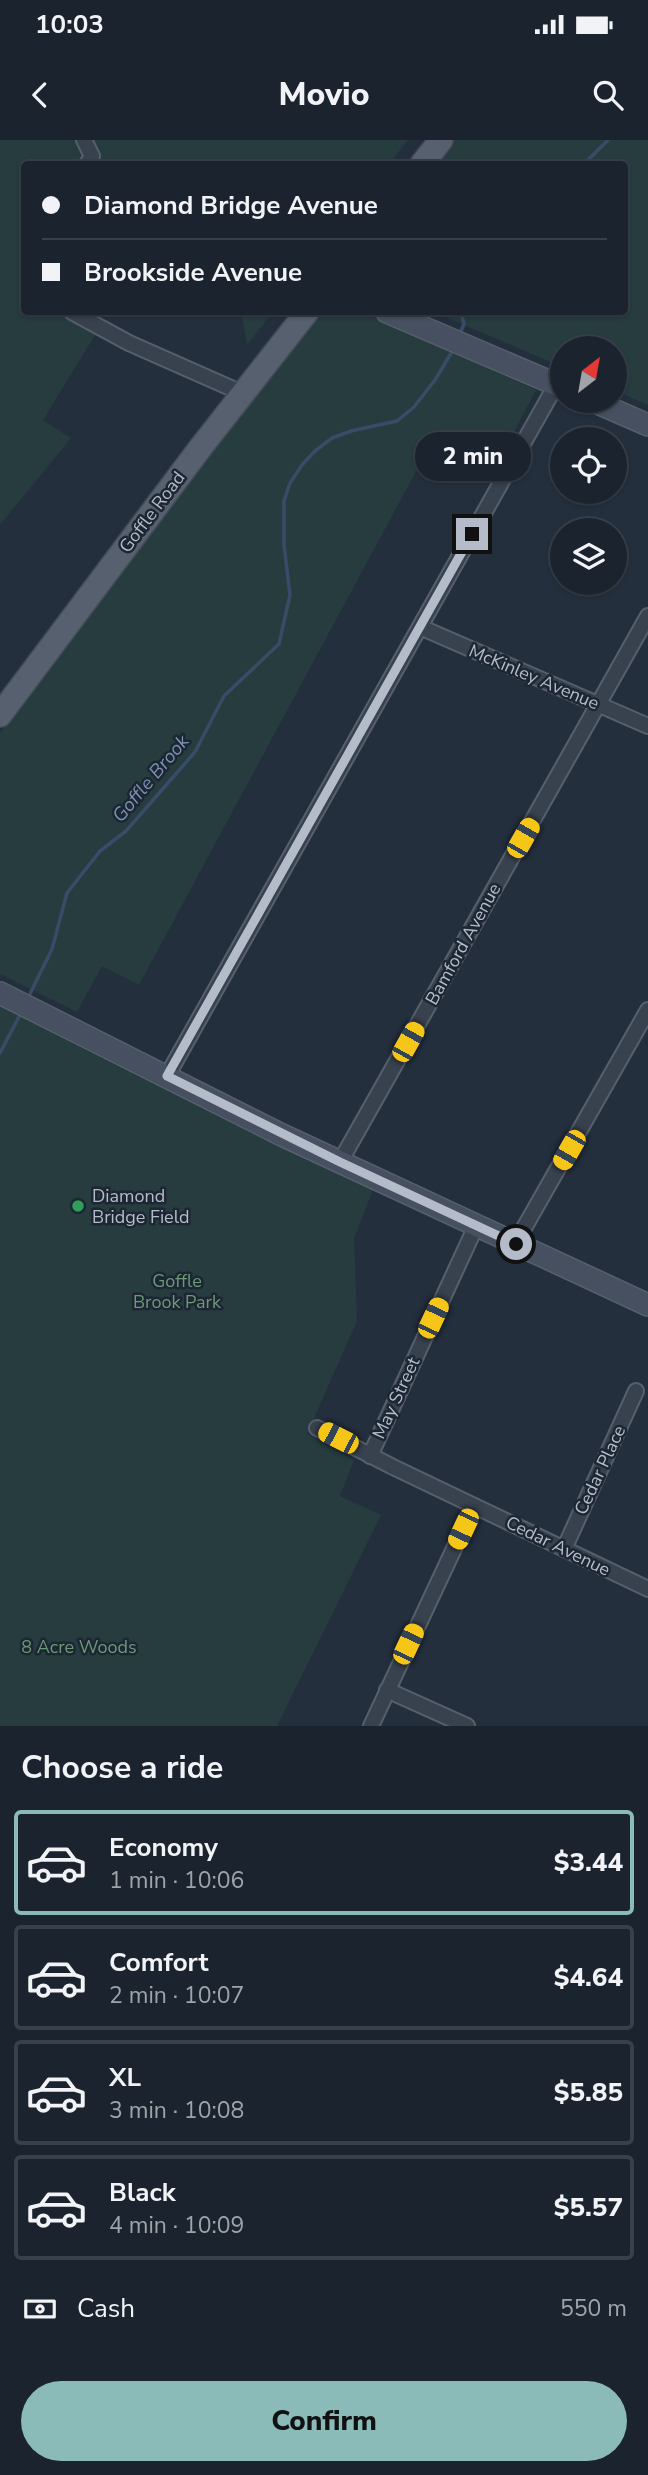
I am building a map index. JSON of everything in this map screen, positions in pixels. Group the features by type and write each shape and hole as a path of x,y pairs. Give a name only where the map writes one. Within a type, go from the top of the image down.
{"main road":[{"path":"424,161 441,140"},
{"name":"Goffle Road","path":"0,715 242,393 305,315"}],"street":[{"path":"84,140 92,156 89,161"},
{"path":"78,315 129,343 242,393"},
{"path":"394,315 550,382"},
{"path":"167,1076 550,402"},
{"path":"620,413 648,425"},
{"name":"Bamford Avenue","path":"340,1162 648,617"},
{"name":"McKinley Avenue","path":"420,627 648,726"},
{"path":"0,993 340,1162 648,1305"},
{"path":"516,1244 648,1010"},
{"name":"May Street","path":"370,1456 476,1226"},
{"name":"Cedar Place","path":"564,1549 636,1391"},
{"name":"Cedar Avenue","path":"317,1428 648,1589"},
{"path":"371,1726 474,1506"},
{"path":"387,1690 467,1726"}],"green space":[{"path":"0,140 408,140 391,161 21,161 21,315 85,315 100,327 43,420 71,438 0,525"},
{"path":"454,140 648,140 648,405 627,396 627,336 550,336 550,362 441,315 628,315 628,161 438,161"},
{"path":"242,315 271,315 247,345"},
{"path":"319,315 369,315 536,390 488,482 427,451 139,985 102,966 77,1012 0,974 0,733 225,431"},
{"name":"Goffle Brook Park","path":"0,1005 373,1190 354,1239 357,1321 307,1434 354,1460 340,1496 381,1515 277,1726 0,1726"}],"waterway":[{"name":"Goffle Brook","path":"587,161 608,140"},
{"name":"Goffle Brook","path":"459,336 464,324 462,315"},
{"name":"Goffle Brook","path":"27,1000 52,949 67,893 100,851 126,831 195,752 224,696 279,644 290,595 284,545 284,501 290,483 315,451 332,438 397,421 414,407 453,350"},
{"name":"Goffle Brook","path":"0,1053 21,1013"}],"place":[{"name":"Diamond Bridge Field","path":"78,1206"}],"route":[{"path":"472,534 167,1076 282,1135 516,1244"}],"park label":[{"name":"8 Acre Woods","path":"79,1647"}]}
